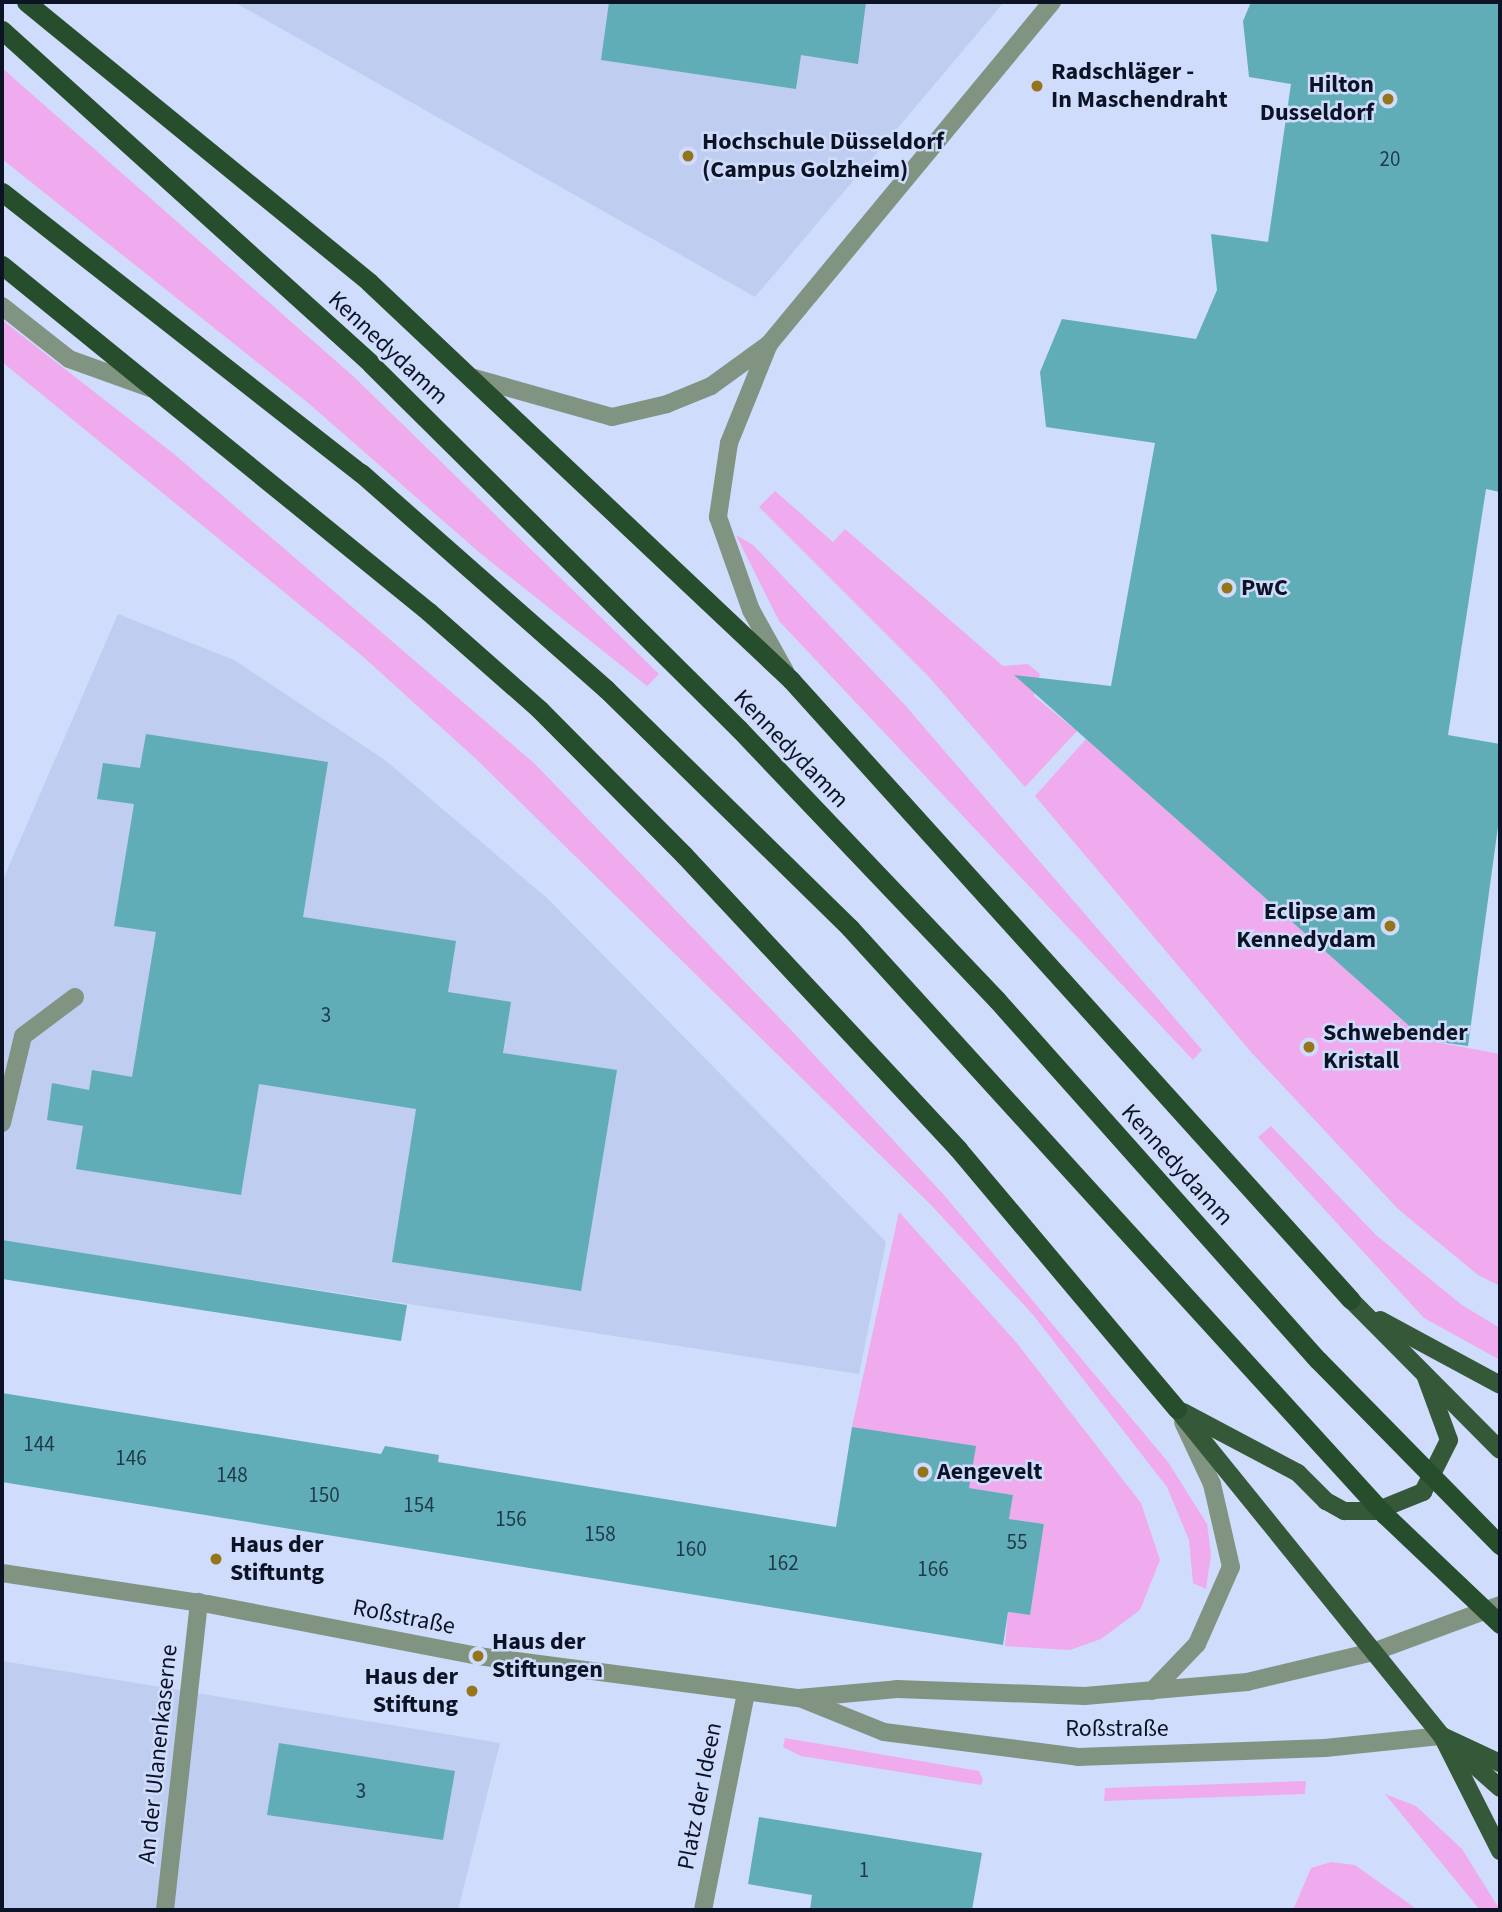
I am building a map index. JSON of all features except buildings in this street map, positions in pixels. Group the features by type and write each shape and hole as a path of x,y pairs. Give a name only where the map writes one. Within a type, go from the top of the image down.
{"highway":[{"name":"Kennedydamm","path":"26,2 238,171 474,378 790,680 1351,1300"},
{"name":"Kennedydamm","path":"2,30 371,364 739,729 978,980 1318,1360 1500,1545"},
{"path":"2,192 470,564 850,928 1384,1514 1496,1615"},
{"path":"2,265 429,612 540,710 684,855 958,1149 1177,1409"}],"main road":[{"path":"1351,1300 1414,1342 1500,1385"},
{"name":"Kennedydamm","path":"1351,1300 1500,1450"},
{"path":"1177,1409 1298,1472 1326,1501 1344,1511 1376,1511 1423,1492 1449,1440 1426,1377"},
{"path":"1177,1409 1442,1736 1500,1788"},
{"path":"1442,1736 1500,1763"},
{"path":"1442,1736 1500,1851"}],"street":[{"path":"474,378 612,417 667,404 711,386 769,344 1052,2"},
{"path":"2,306 69,359 154,390"},
{"path":"769,344 729,443 718,517 751,610 790,680"},
{"path":"2,1123 23,1036 75,997"},
{"path":"1152,1691 1197,1644 1231,1567 1212,1484 1177,1409"},
{"name":"Roßstraße","path":"2,1573 199,1602 478,1656 799,1698 897,1689 1050,1698 1247,1682 1373,1652 1496,1615"},
{"name":"An der Ulanenkaserne","path":"165,1910 199,1602"},
{"name":"Platz der Ideen","path":"704,1910 746,1692"},
{"name":"Roßstraße","path":"799,1698 884,1732 1078,1757 1325,1748 1442,1736"}],"shaded area":[{"name":"Hochschule Düsseldorf (Campus Golzheim)","path":"234,2 1004,2 755,297"},
{"path":"2,68 353,376 659,674 647,686 480,553 307,402 2,159"},
{"path":"2,320 174,454 535,764 791,1030 944,1195 1168,1462 1207,1524 1211,1555 1206,1589 1193,1583 1189,1540 1167,1487 1034,1316 931,1205 475,758 360,654 2,362"},
{"path":"775,491 833,542 845,529 1003,666 1028,664 1040,674 1034,696 1077,731 1025,787 929,677 759,507"},
{"path":"736,535 753,545 904,704 1202,1050 1193,1060 779,621"},
{"path":"118,614 234,660 385,760 548,899 886,1242 859,1374 2,1241 2,882"},
{"path":"1086,739 1425,1040 1500,1054 1500,1286 1478,1275 1398,1209 1251,1052 1035,796"},
{"path":"1271,1126 1376,1235 1462,1305 1500,1328 1500,1360 1424,1318 1258,1137"},
{"path":"899,1212 1016,1342 1141,1503 1160,1560 1140,1610 1101,1639 1070,1650 1005,1646 1008,1612 1030,1615 1044,1524 1009,1519 1013,1495 969,1488 852,1427"},
{"path":"2,1661 500,1743 458,1910 2,1910"},
{"path":"785,1738 979,1771 983,1780 981,1785 801,1756 783,1747"},
{"path":"1306,1781 1305,1794 1104,1801 1105,1788"},
{"path":"1385,1794 1416,1806 1462,1849 1500,1910 1480,1910"},
{"path":"1331,1862 1355,1865 1418,1910 1293,1910 1311,1868"}],"place":[{"name":"Radschläger - In Maschendraht","path":"1037,86"},
{"name":"Hilton Dusseldorf","path":"1388,99"},
{"name":"Hochschule Düsseldorf (Campus Golzheim)","path":"688,156"},
{"name":"PwC","path":"1227,588"},
{"name":"Eclipse am Kennedydam","path":"1390,926"},
{"name":"Schwebender Kristall","path":"1309,1047"},
{"name":"Aengevelt","path":"923,1472"},
{"name":"Haus der Stiftuntg","path":"216,1559"},
{"name":"Haus der Stiftungen","path":"478,1656"},
{"name":"Haus der Stiftung","path":"472,1691"}]}
